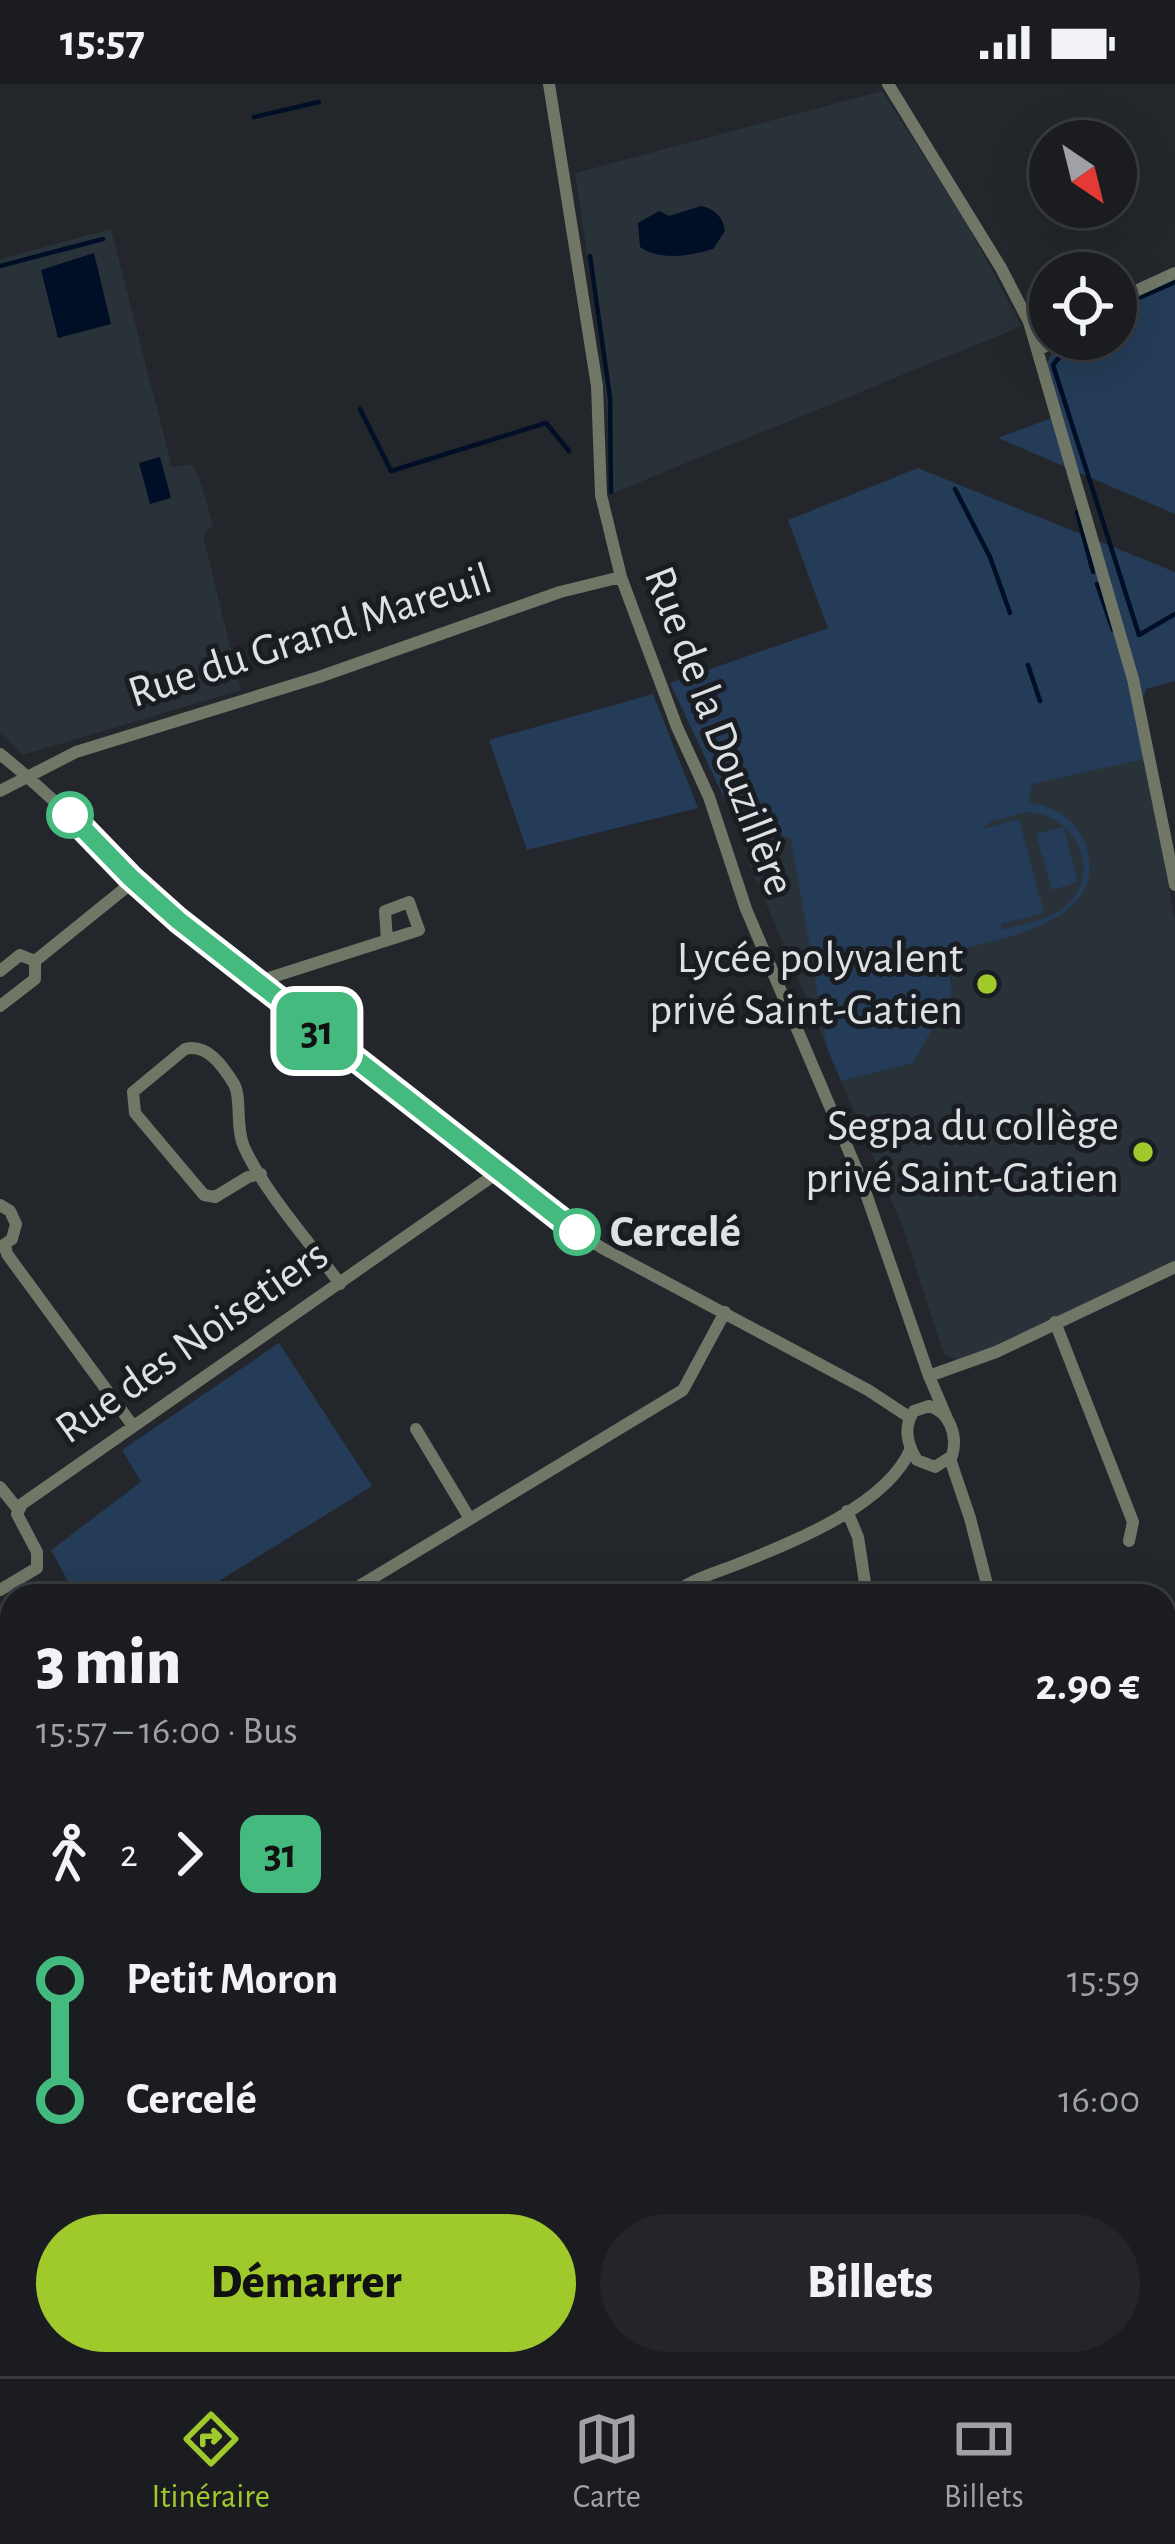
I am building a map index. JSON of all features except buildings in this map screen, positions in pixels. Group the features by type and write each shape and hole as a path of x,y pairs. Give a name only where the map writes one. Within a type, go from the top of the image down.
{"street":[{"name":"Rue de la Douzillère","path":"549,84 597,386 602,495 621,577 669,708 709,797 746,909 862,1182 949,1423"},
{"path":"888,84 1029,322"},
{"path":"1137,290 1175,273"},
{"path":"1041,360 1141,708 1175,885"},
{"name":"Rue du Grand Mareuil","path":"0,791 76,752 300,683 560,592 621,577"},
{"path":"0,754 134,881 258,985 588,1240 868,1390 909,1418"},
{"path":"34,961 134,881"},
{"path":"258,985 387,940"},
{"path":"0,971 20,956 34,961"},
{"path":"0,1006 34,979 34,961"},
{"path":"261,1174 215,1197 204,1195 135,1113 134,1092 181,1052 204,1049 237,1088 238,1132 261,1174 340,1284"},
{"name":"Rue des Noisetiers","path":"17,1508 497,1173"},
{"path":"0,1205 10,1211 16,1224 13,1239 3,1246 133,1426"},
{"path":"929,1376 961,1368 1175,1267"},
{"path":"363,1584 683,1390 725,1312"},
{"path":"1055,1322 1133,1522 1129,1541"},
{"name":"Rue de la Douzillère","path":"929,1376 929,1406"},
{"path":"909,1418 929,1406 949,1423 955,1446 950,1459 987,1584"},
{"path":"892,1477 911,1448 909,1418"},
{"path":"416,1429 470,1519"},
{"path":"911,1448 961,1492"},
{"path":"688,1584 800,1539 892,1477 950,1459"},
{"path":"0,1487 17,1508 37,1552 38,1564 32,1573 11,1584"},
{"path":"847,1510 858,1537 865,1584"}],"shaded area":[{"path":"882,91 967,224 1022,326 613,493 602,355 575,173"},
{"path":"701,206 718,214 724,226 713,249 666,256 640,247 638,223 659,211 669,216"},
{"path":"111,229 172,467 192,464 213,525 203,536 241,690 23,755 0,733 0,259"},
{"path":"94,253 111,324 58,338 41,270"},
{"path":"1175,273 1175,514 998,438 1057,416 1044,368 1048,360 1137,360 1137,290"},
{"path":"160,457 171,498 150,504 139,463"},
{"path":"918,468 1175,572 1175,681 1146,689 1136,721 1144,759 1032,784 1029,802 1064,816 1082,837 1089,872 1082,894 1045,923 947,953 952,994 913,1063 841,1081 827,1048 791,838 734,819 670,683 828,628 788,520","holes":["1027,812 1044,815 1071,834 1079,847 1083,878 1077,893 1058,912 1002,930 1001,924 1044,913 1019,819 982,829 992,821"]},
{"path":"653,694 698,808 527,850 489,740"},
{"name":"Lycée polyvalent privé Saint-Gatien","path":"1136,720 1175,919 1175,1261 963,1362 944,1355 903,1228 734,819"},
{"path":"1064,827 1078,882 1052,890 1036,834"},
{"path":"279,1343 372,1486 214,1584 69,1584 51,1550 141,1482 122,1450"}],"waterway":[{"path":"254,117 319,102"},
{"path":"0,266 103,239"},
{"path":"590,256 610,398 611,492"},
{"path":"1137,299 1175,282"},
{"path":"1057,360 1053,365 1139,635 1175,614"},
{"path":"360,409 391,471 546,423 569,451"},
{"path":"955,489 990,557 1010,613"},
{"path":"1077,512 1093,572"},
{"path":"1097,584 1113,630"},
{"path":"1028,665 1040,701"}],"bus line":[{"name":"31","path":"70,815 178,920 577,1232"}],"place":[{"name":"Lycée polyvalent privé Saint-Gatien","path":"987,984"},
{"name":"Segpa du collège privé Saint-Gatien","path":"1143,1152"},
{"name":"Cercelé","path":"577,1232"}]}
